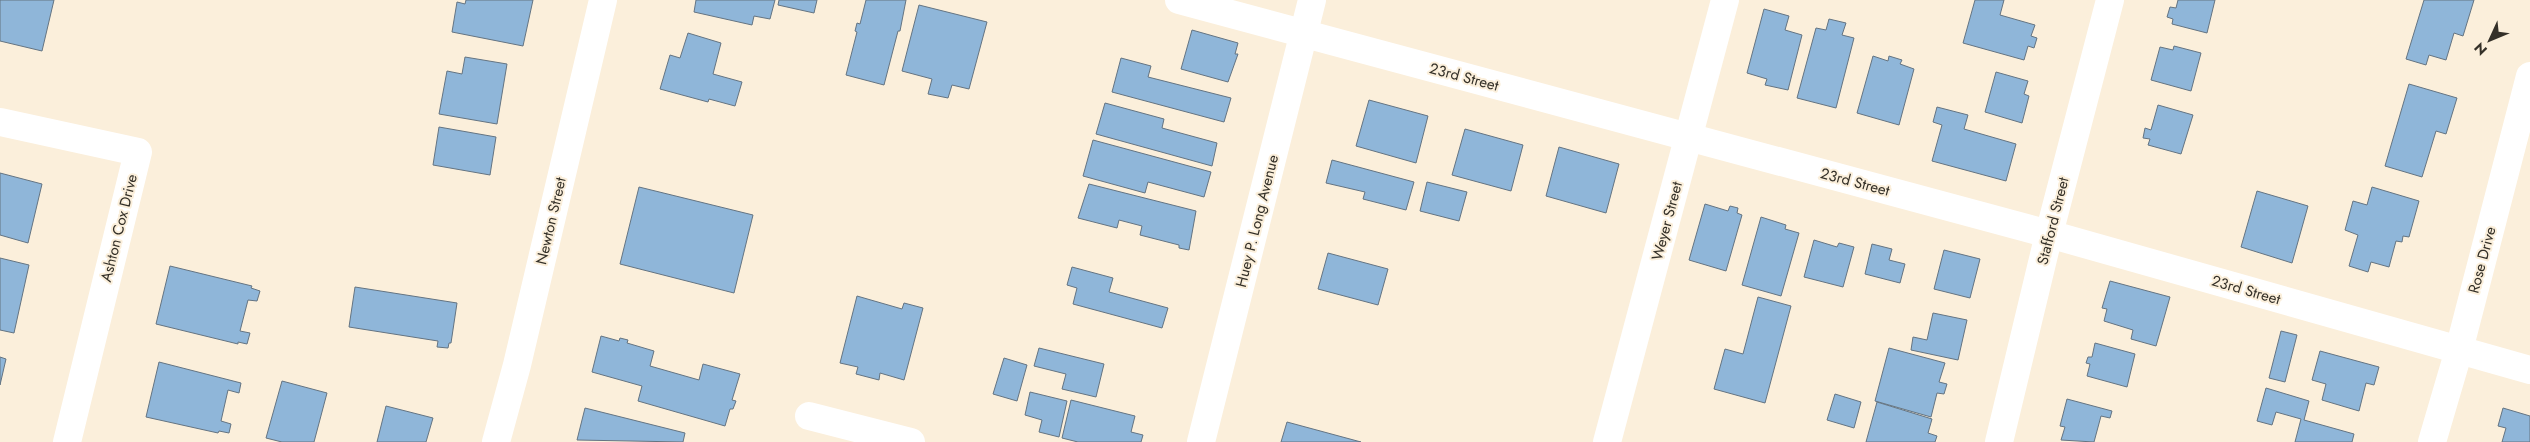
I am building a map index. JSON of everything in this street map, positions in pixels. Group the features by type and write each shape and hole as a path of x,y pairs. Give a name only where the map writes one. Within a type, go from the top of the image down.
{"street":[{"name":"Newton Street","path":"496,442 517,365 603,0"},
{"name":"23rd Street","path":"1179,0 2049,234 2530,370"},
{"name":"Huey P. Long Avenue","path":"1201,442 1312,0"},
{"name":"Weyer Street","path":"1607,442 1690,138 1725,0"},
{"name":"Stafford Street","path":"1999,442 2049,234 2110,0"},
{"name":"Rose Drive","path":"2432,442 2459,350 2530,76"},
{"name":"Ashton Cox Drive","path":"0,122 138,152 67,442"},
{"path":"809,416 911,442"}],"building":[{"path":"0,0 54,0 42,51 0,41"},
{"path":"466,0 533,0 523,46 452,32 457,2 465,4"},
{"path":"696,0 775,0 770,19 754,16 752,25 694,12"},
{"path":"779,0 817,0 814,13 778,5"},
{"path":"866,0 906,0 900,31 898,31 884,85 846,75 857,32 855,31 857,23 860,24"},
{"path":"1975,0 2004,0 2000,15 2035,25 2031,36 2037,38 2034,48 2028,46 2024,60 1963,43"},
{"path":"2178,0 2215,0 2207,33 2172,24 2173,19 2167,17 2170,7 2176,8"},
{"path":"2424,0 2474,0 2463,36 2454,33 2446,60 2429,55 2426,65 2406,59"},
{"path":"919,5 987,22 969,89 952,85 948,98 928,94 932,79 902,71"},
{"path":"1764,9 1789,16 1785,30 1802,35 1788,90 1765,85 1767,79 1747,73"},
{"path":"1829,19 1846,23 1842,35 1854,38 1836,108 1797,98 1816,28 1826,30"},
{"path":"1192,30 1238,43 1235,54 1238,54 1228,82 1181,69"},
{"path":"688,33 721,43 713,74 742,82 735,106 709,99 708,102 660,89 670,55 680,58"},
{"path":"2174,46 2201,53 2191,91 2151,80 2160,47 2173,50"},
{"path":"1873,56 1888,61 1889,56 1902,60 1900,64 1914,69 1899,125 1857,113"},
{"path":"465,57 507,64 497,124 439,114 447,71 462,74"},
{"path":"1121,58 1151,66 1148,77 1231,98 1224,122 1112,92"},
{"path":"1996,72 2028,81 2024,94 2029,96 2022,123 1985,112"},
{"path":"2409,84 2457,98 2446,134 2436,131 2422,177 2385,166"},
{"path":"1369,100 1428,116 1416,163 1356,146"},
{"path":"1105,103 1164,119 1162,128 1217,143 1212,166 1096,134"},
{"path":"2158,105 2193,115 2181,154 2148,145 2150,139 2143,138 2145,128 2151,130"},
{"path":"1937,107 1968,115 1964,129 2016,144 2006,181 1932,161 1942,125 1933,122"},
{"path":"439,127 496,137 490,175 433,165"},
{"path":"1465,129 1523,145 1511,191 1452,175"},
{"path":"1093,140 1211,172 1204,197 1148,182 1145,193 1083,176"},
{"path":"1559,147 1619,164 1606,213 1546,196"},
{"path":"1332,160 1414,182 1406,210 1363,199 1365,192 1326,183"},
{"path":"0,173 42,184 28,243 0,235"},
{"path":"1427,182 1467,192 1459,221 1420,211"},
{"path":"1089,184 1196,211 1189,250 1179,248 1179,245 1140,235 1142,226 1119,220 1117,228 1078,218"},
{"path":"639,187 753,215 734,293 620,264"},
{"path":"2372,187 2419,201 2409,237 2403,236 2402,242 2396,241 2389,267 2371,262 2368,272 2349,266 2358,235 2345,230 2353,201 2367,205"},
{"path":"2257,191 2308,206 2292,263 2241,247"},
{"path":"1705,204 1728,211 1730,206 1738,208 1737,213 1742,215 1726,271 1689,260"},
{"path":"1761,217 1786,225 1785,229 1799,233 1781,296 1742,285"},
{"path":"1814,240 1837,247 1839,243 1854,247 1843,287 1804,277"},
{"path":"1872,244 1892,249 1889,260 1905,264 1900,283 1865,274"},
{"path":"1944,250 1980,259 1970,298 1934,289"},
{"path":"1328,253 1388,269 1378,305 1318,289"},
{"path":"0,258 29,265 14,333 0,330"},
{"path":"170,266 252,286 251,288 260,291 257,301 248,300 240,331 250,333 247,344 238,342 238,344 156,324"},
{"path":"1072,267 1113,278 1109,292 1168,308 1162,328 1073,304 1077,288 1067,285"},
{"path":"2110,281 2170,297 2156,346 2131,339 2133,330 2104,321 2107,309 2102,308"},
{"path":"355,287 457,303 451,343 449,343 448,348 437,347 438,341 349,327"},
{"path":"857,296 902,309 904,303 923,308 904,380 880,373 879,380 856,374 858,367 840,363"},
{"path":"1758,297 1791,306 1765,403 1714,389 1725,349 1743,354"},
{"path":"1933,313 1967,320 1958,360 1911,350 1913,337 1927,340"},
{"path":"2281,331 2297,335 2285,382 2269,378"},
{"path":"601,336 619,341 620,338 628,340 627,343 654,351 650,366 699,380 703,364 740,374 732,400 736,401 733,409 730,409 725,426 638,401 642,386 592,372"},
{"path":"2095,343 2135,354 2127,387 2087,376 2090,364 2086,363 2088,357 2092,357"},
{"path":"1039,348 1104,364 1096,397 1062,389 1066,374 1034,366"},
{"path":"1889,348 1945,363 1939,382 1947,384 1944,394 1937,393 1931,417 1875,401"},
{"path":"2320,351 2379,367 2374,385 2366,383 2359,411 2322,400 2326,384 2312,380"},
{"path":"0,357 6,359 0,385"},
{"path":"1004,358 1027,365 1017,401 993,394"},
{"path":"159,362 241,383 239,393 228,390 221,421 231,424 229,433 219,431 218,433 146,417"},
{"path":"282,381 327,393 314,442 282,442 266,438"},
{"path":"2266,388 2309,401 2304,420 2354,434 2352,442 2295,442 2301,419 2276,412 2272,425 2257,421"},
{"path":"1030,392 1067,401 1059,437 1039,432 1042,420 1025,415"},
{"path":"1835,394 1861,402 1854,428 1827,420"},
{"path":"2067,399 2112,411 2110,418 2101,416 2094,442 2061,440 2065,427 2060,426"},
{"path":"1071,400 1135,416 1131,432 1143,435 1141,442 1078,442 1062,438"},
{"path":"1877,402 1932,419 1928,433 1937,436 1935,442 1866,442"},
{"path":"386,406 433,418 426,442 377,442"},
{"path":"585,408 685,433 683,442 577,440"},
{"path":"2503,408 2530,416 2530,442 2502,442 2506,428 2498,426"},
{"path":"1287,422 1361,442 1281,442"}]}
